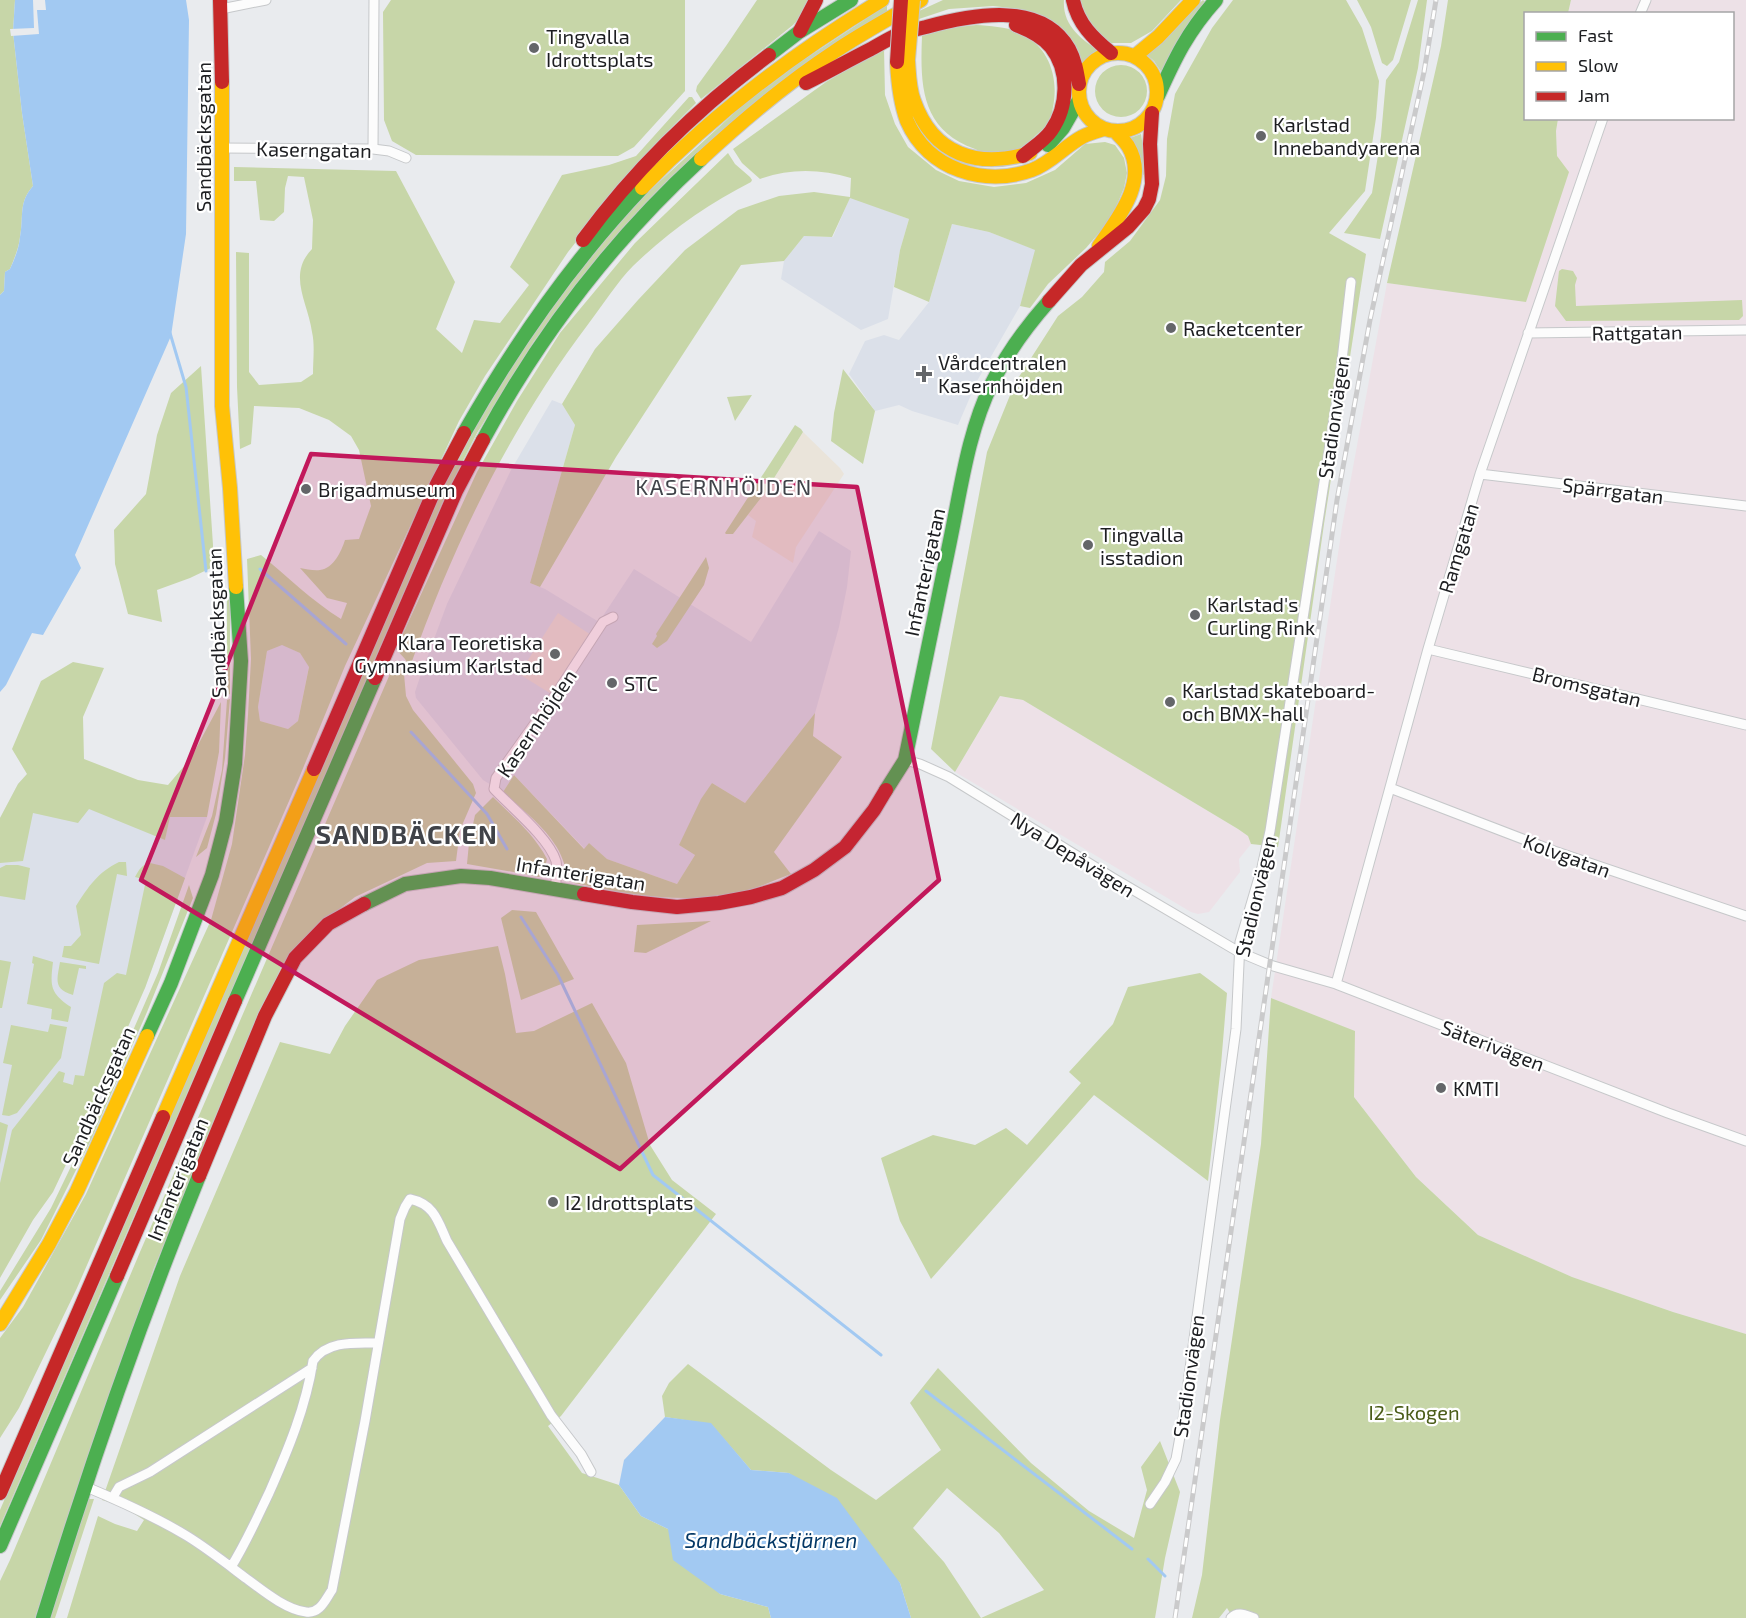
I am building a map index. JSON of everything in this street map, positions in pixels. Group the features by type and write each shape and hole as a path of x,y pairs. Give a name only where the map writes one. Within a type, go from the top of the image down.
{"main road":[{"path":"799,32 816,0"},
{"path":"548,301 580,244 608,206 661,147 759,62 799,32 851,0"},
{"path":"0,1493 437,484 477,408 521,338 548,301 589,248 638,193 706,127 777,69 816,41 882,0"},
{"path":"901,0 903,61 914,103 923,121 936,138 951,149 970,159 995,161 1023,156 1042,148 1053,140 1063,128 1079,100"},
{"path":"913,0 899,90 912,129 920,142 946,165 966,174 990,178 1019,175 1036,168 1084,135 1110,130 1126,131 1145,121 1152,113 1178,51 1200,18 1216,0"},
{"path":"0,1546 456,491 495,417 541,343 582,288 624,239 690,169 756,111 826,58 869,29 921,0"},
{"path":"1073,0 1074,10 1084,29 1111,53"},
{"path":"1135,56 1158,37 1193,0"},
{"name":"Sandbäcksgatan","path":"0,1324 49,1244 77,1191 171,983 212,875 226,821 235,764 241,661 230,488 222,406 222,37 220,4"},
{"path":"756,111 899,34 955,19 996,15 1017,16 1049,27 1062,39 1070,49 1074,60 1079,84 1079,100 1084,112 1093,122 1110,130"},
{"path":"986,16 1022,27 1041,38 1053,49 1060,61 1063,73 1062,106 1053,129 1023,156"},
{"path":"1079,84 1090,64 1111,53 1124,52 1146,63 1153,73 1158,98"},
{"name":"Infanterigatan","path":"43,1618 84,1486 166,1257 265,1016 296,958 328,924 375,897 405,884 460,876 490,878 632,902 677,907 751,897 782,888 814,870 845,847 874,810 905,760 963,476 984,400 1007,354 1064,282 1096,251 1117,238 1136,218 1149,199 1152,181 1149,136 1152,113"},
{"name":"Infanterigatan","path":"1096,251 1122,211 1135,184 1135,164 1128,146 1110,130"},
{"name":"Sandbäcksgatan","path":"0,1310 49,1244"},
{"path":"0,1464 33,1419"}],"street":[{"path":"220,4 266,0"},
{"path":"373,149 374,0"},
{"name":"Ramgatan","path":"1336,984 1428,649 1480,474 1602,120"},
{"name":"Kaserngatan","path":"221,148 373,149 389,151 406,158"},
{"name":"Stadionvägen","path":"1150,1504 1165,1482 1176,1459 1183,1420 1236,1029 1240,942 1270,831 1339,386 1351,282"},
{"name":"Rattgatan","path":"1528,333 1746,330"},
{"name":"Spärrgatan","path":"1480,474 1746,506"},
{"name":"Kasernhöjden","path":"555,890 557,864 553,854 540,836 494,789 496,778 560,688 603,622 613,616"},
{"name":"Bromsgatan","path":"1428,649 1746,725"},
{"name":"Nya Depåvägen","path":"905,760 949,777 1239,952"},
{"name":"Kolvgatan","path":"1390,788 1554,851 1746,916"},
{"name":"Säterivägen","path":"1239,952 1270,965 1336,984 1660,1110 1746,1141"},
{"path":"84,1486 113,1497 188,1537 272,1597 287,1605 310,1613 320,1609 332,1590 400,1219 410,1199 428,1206 436,1215 447,1241 551,1415 581,1454 591,1472"},
{"path":"231,1567 255,1523 293,1437 315,1358 330,1347 346,1343 378,1343"},
{"path":"113,1497 119,1487 150,1472 312,1368"},
{"path":"1231,1618 1242,1613 1254,1618"}],"highlighted area":[{"path":"311,454 857,487 939,880 620,1169 141,880"}],"shaded area":[{"path":"1571,0 1746,0 1746,1334 1673,1312 1572,1277 1478,1235 1416,1177 1354,1097 1354,1031 1271,998 1342,527 1387,283 1526,301 1557,156 1558,120 1734,120 1734,12 1568,12"},
{"path":"850,197 909,219 900,250 888,319 861,330 781,279 784,261 804,236 833,237"},
{"path":"952,224 989,232 1036,250 1020,306 977,381 958,425 899,405 875,411 849,374 865,341 884,335 899,340 929,302"},
{"path":"552,400 562,404 575,425 530,583 545,589 599,622 634,569 751,642 819,531 851,551 839,627 815,713 745,803 712,783 679,845 695,855 677,884 607,859 589,843 585,849 514,775 503,792 483,780 416,698 415,692 447,604 511,470"},
{"path":"803,432 844,474 796,547 793,563 752,537 756,521 748,515"},
{"name":"Klara Teoretiska Gymnasium Karlstad","path":"558,613 591,635 553,695 519,674"},
{"path":"282,644 300,653 309,666 298,721 288,729 260,721 258,707 267,651"},
{"path":"1000,696 1023,700 1248,836 1251,844 1239,859 1240,872 1209,912 1198,914 1191,912 955,772"},
{"path":"27,774 165,840 170,817 207,817 145,988 0,1199 0,818 18,784"}],"green space":[{"path":"0,0 15,0 13,32 33,186 23,204 19,245 10,269 5,272 4,291 0,295"},
{"name":"Tingvalla Idrottsplats","path":"391,0 685,0 685,91 634,147 618,156 416,155 392,141 384,120 383,12"},
{"path":"757,0 809,0 802,15 793,25 701,99 696,91 697,86"},
{"path":"943,0 1064,0 1064,9 1069,24 1079,36 1099,51 1081,64 1020,9 993,6 949,9 919,19 919,11"},
{"path":"1079,0 1181,0 1152,31 1131,43 1108,43 1089,26"},
{"path":"1203,0 1205,2 1185,30 1162,73 1147,55 1165,39 1179,21"},
{"path":"1233,0 1346,0 1362,28 1379,81 1365,191 1329,233 1366,254 1324,524 1278,847 1251,844 1248,836 1238,829 1023,700 1000,696 955,772 931,749 987,452 1015,383 1058,316 1082,297 1104,272 1105,262 1130,241 1160,200 1166,176 1167,139 1175,94 1212,28"},
{"path":"1357,0 1411,0 1393,60 1387,66 1382,63 1371,27"},
{"path":"1418,0 1427,0 1418,68 1380,239 1344,233 1372,193 1381,136 1386,80 1399,62"},
{"path":"1448,0 1571,0 1568,12 1524,12 1524,120 1558,120 1557,156 1569,172 1526,302 1387,283 1441,46"},
{"path":"887,5 887,13 653,196 604,249 534,341 477,433 447,492 0,1526 0,1510 448,472 529,336 599,244 646,194 743,105 799,63"},
{"path":"976,25 1005,28 1031,39 1045,55 1053,75 1054,96 1048,122 1027,145 1002,154 989,154 957,141 934,118 924,89 922,36 949,28"},
{"path":"884,48 885,95 895,124 908,147 936,170 959,181 994,187 1026,183 1055,170 1085,144 1105,142 1115,145 1124,158 1127,173 1124,188 1111,219 1086,248 1048,284 1030,308 1020,306 1035,250 989,232 952,224 929,302 894,287 900,250 909,219 850,198 832,237 804,236 784,261 741,265 616,457 540,587 530,583 575,425 562,404 595,349 685,250 738,210 779,196 814,192 850,197 851,178 828,173 794,171 760,179 742,163 733,149 826,82"},
{"path":"1121,65 1135,69 1143,77 1147,91 1143,105 1135,113 1121,117 1107,113 1099,105 1095,91 1099,77 1107,69"},
{"path":"689,97 692,97 696,103 665,134 616,191 568,252 485,376 459,421 345,666 299,778 77,1288 19,1408 0,1438 0,1338 23,1307 86,1194 211,920 232,844 245,755 251,659 247,559 261,555 341,619 347,603 327,598 300,568 325,569 333,563 345,540 359,539 371,506 359,450 351,436 329,420 299,408 254,406 251,444 240,449 236,252 249,253 249,372 259,385 301,382 313,374 313,337 300,279 305,259 312,249 313,220 304,177 288,176 284,212 274,221 260,220 256,181 234,181 234,167 396,171 455,282 436,329 462,353 474,320 500,323 529,285 510,267 562,175 609,165 636,156","holes":["282,645 300,653 309,667 298,721 288,729 260,721 258,707 267,651"]},
{"path":"1141,134 1147,173 1143,175 1130,138"},
{"path":"728,153 735,164 750,177 751,182 689,220 633,266 561,362 534,403 487,487 446,574 411,664 408,664 396,649 477,472 517,401 560,333 635,243"},
{"path":"1562,269 1573,271 1577,278 1576,306 1742,300 1743,316 1739,320 1566,321 1555,306 1559,271"},
{"path":"201,366 213,567 157,590 162,622 128,614 115,564 114,530 146,494 157,435 171,393"},
{"path":"843,369 875,411 863,464 831,441"},
{"path":"752,395 735,421 727,397"},
{"path":"795,425 803,432 764,494 733,534 726,534 725,533"},
{"path":"706,557 709,568 704,585 667,641 657,648 652,644 656,634"},
{"path":"230,599 230,694 227,695 227,600"},
{"path":"396,660 404,674 406,696 413,710 473,784 476,793 460,830 456,861 427,863 355,897 312,930 282,965 154,1268 35,1618 0,1618 0,1581"},
{"path":"73,662 104,668 83,717 84,759 138,780 168,785 191,758 221,702 219,752 207,817 170,817 165,840 89,809 78,823 33,813 23,861 0,863 0,818 18,784 27,774 12,749 41,681"},
{"path":"230,699 225,758 216,814 207,848 196,857 212,816 222,770 227,700"},
{"path":"815,713 813,736 842,757 774,852 791,874 748,890 726,895 683,898 639,895 574,883 551,838 503,792 514,775 584,849 589,843 607,859 677,884 695,855 679,845 701,799 712,783 745,803"},
{"path":"493,797 542,850 547,859 544,871 539,877 467,864 475,815"},
{"path":"119,862 126,862 127,876 117,874 99,964 62,957 64,946 71,946 81,935 76,906 94,881 105,870"},
{"path":"150,863 163,866 185,878 145,988 89,1116 53,1192 33,1220 0,1278 0,1183 12,1130 59,1071 65,1073 63,1082 73,1085 75,1075 84,1076 104,983 117,973 126,975 146,880 135,877 142,866"},
{"path":"6,865 30,868 25,900 0,896 0,868"},
{"path":"189,885 193,898 147,1012 91,1140 41,1240 0,1300 0,1291 51,1208 102,1102 158,973"},
{"path":"512,910 536,912 574,979 521,1000 501,918"},
{"path":"711,921 646,953 634,952 637,925"},
{"path":"498,946 516,1033 534,1031 592,1003 626,1063 650,1145 672,1180 716,1214 561,1416 548,1426 582,1473 619,1485 641,1516 668,1529 720,1594 768,1607 771,1618 67,1618 98,1516 137,1531 144,1520 122,1506 102,1500 180,1276 280,1042 330,1054 345,1026 377,980 419,960"},
{"path":"33,956 53,962 52,983 55,993 71,1007 68,1022 51,1019 52,1009 27,1004 34,964 32,963"},
{"path":"0,960 11,962 2,1008 0,1008"},
{"path":"60,962 86,966 86,969 79,968 73,995 59,987"},
{"path":"1200,973 1227,993 1208,1181 1094,1095 931,1279 900,1221 881,1158 933,1135 975,1145 1006,1128 1027,1145 1081,1083 1069,1072 1113,1024 1128,987"},
{"name":"I2-Skogen","path":"1271,998 1355,1031 1354,1097 1416,1177 1478,1235 1572,1277 1673,1312 1746,1334 1746,1618 1233,1618 1227,1608 1219,1618 1192,1618 1202,1575 1220,1420 1261,1144"},
{"path":"50,1024 67,1027 61,1058 17,1113 9,1116 2,1115 12,1065 3,1063 11,1025 48,1032"},
{"path":"0,1122 8,1125 0,1164"},
{"path":"688,1364 831,1470 876,1500 941,1450 910,1403 938,1368 1031,1463 1089,1511 1134,1538 1147,1490 1141,1467 1160,1441 1180,1492 1165,1558 1155,1618 981,1618 911,1618 900,1583 789,1473 751,1470 711,1424 665,1417 662,1396 669,1383","holes":["947,1488 999,1533 1044,1590 981,1618 944,1562 913,1528"]},
{"path":"89,1499 94,1499 55,1618 47,1618 86,1505"}],"water":[{"path":"15,0 186,0 189,20 186,234 171,336 75,555 81,568 43,635 32,633 6,685 0,692 0,295 4,291 5,272 10,269 18,249 23,204 33,186 13,32"},
{"name":"Sandbäckstjärnen","path":"665,1417 711,1423 751,1470 789,1473 837,1498 900,1583 911,1618 771,1618 768,1607 720,1594 673,1560 668,1529 641,1516 619,1485 624,1460"}],"pier":[{"path":"33,0 45,0 46,10 37,10 39,34 11,36 10,29 34,28"}],"waterway":[{"path":"170,333 186,387 206,571"},
{"path":"260,569 346,644"},
{"path":"411,732 487,814 507,849"},
{"path":"521,917 558,975 653,1175 881,1355"},
{"path":"926,1391 1132,1549"},
{"path":"1148,1559 1165,1576"}],"railway":[{"path":"1175,1618 1337,500 1370,320 1424,72 1436,0"}],"traffic: fast":[{"path":"769,55 799,32 851,0"},
{"path":"1158,96 1183,45 1216,0"},
{"path":"1048,145 1063,128 1079,100"},
{"path":"483,440 529,363 580,290 638,222 701,159"},
{"path":"464,433 503,367 546,305 591,245 642,188"},
{"path":"886,790 905,760 962,481 977,421 992,383 1004,361 1025,330 1049,301"},
{"path":"147,1036 171,983 212,875 226,821 235,764 241,661 236,587"},
{"path":"235,1001 375,678"},
{"path":"364,904 405,884 461,876 490,878 584,894"},
{"path":"43,1618 116,1396 199,1176"},
{"path":"0,1546 117,1276"}],"traffic: slow":[{"path":"642,188 697,135 756,86 817,41 882,0"},
{"path":"908,60 913,0"},
{"path":"701,159 799,76 855,38 921,0"},
{"path":"1135,56 1158,37 1193,0"},
{"path":"1110,53 1126,53 1140,59 1151,70 1157,84 1157,92 1157,100 1151,114 1140,125 1126,131 1110,131 1096,125 1085,114 1079,100 1079,84 1085,70 1096,59 1110,53"},
{"path":"908,60 914,101 922,119 945,145 975,158 1011,158 1030,153"},
{"path":"897,62 903,107 916,138 943,163 960,170 977,175 996,176 1014,175 1032,170 1082,137 1104,129"},
{"path":"222,82 222,406 236,587"},
{"path":"1099,246 1128,199 1135,172 1134,159 1128,146 1115,131"},
{"path":"163,1117 314,769"},
{"path":"0,1324 49,1244 77,1191 147,1036"}],"traffic: jam":[{"path":"220,0 222,82"},
{"path":"800,31 816,0"},
{"path":"897,62 901,0"},
{"path":"1073,0 1075,9 1087,30 1111,53"},
{"path":"806,83 899,34 963,18 1004,15 1023,17 1041,23 1057,33 1071,53 1079,84"},
{"path":"1016,25 1035,34 1051,47 1064,78 1063,100 1057,121 1051,131 1023,156"},
{"path":"583,240 624,189 669,141 717,96 769,55"},
{"path":"1049,301 1081,265 1128,227 1144,209 1152,184 1150,144 1152,113"},
{"path":"314,769 437,484 464,433"},
{"path":"375,678 456,491 483,440"},
{"path":"584,894 677,907 719,903 782,888 814,870 845,847 874,810 886,790"},
{"path":"199,1176 265,1016 295,958 328,924 364,904"},
{"path":"117,1276 235,1001"},
{"path":"0,1493 163,1117"}],"place":[{"name":"Tingvalla Idrottsplats","path":"534,48"},
{"name":"Karlstad Innebandyarena","path":"1261,136"},
{"name":"Racketcenter","path":"1171,328"},
{"name":"Vårdcentralen Kasernhöjden","path":"924,374"},
{"name":"Brigadmuseum","path":"306,489"},
{"name":"Tingvalla isstadion","path":"1088,545"},
{"name":"Karlstad's Curling Rink","path":"1195,615"},
{"name":"Klara Teoretiska Gymnasium Karlstad","path":"555,654"},
{"name":"STC","path":"612,683"},
{"name":"Karlstad skateboard- och BMX-hall","path":"1170,702"},
{"name":"KMTI","path":"1441,1088"},
{"name":"I2 Idrottsplats","path":"553,1202"}],"district":[{"name":"KASERNHÖJDEN","path":"724,486"},
{"name":"SANDBÄCKEN","path":"407,833"}]}
